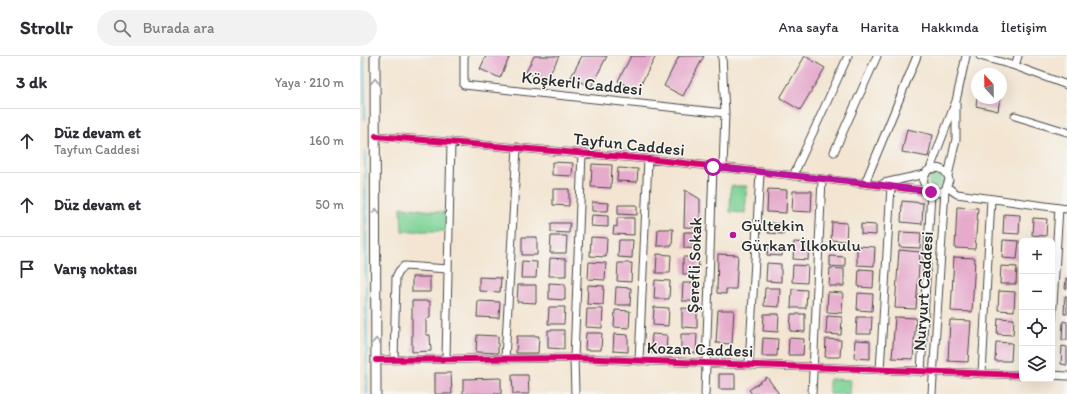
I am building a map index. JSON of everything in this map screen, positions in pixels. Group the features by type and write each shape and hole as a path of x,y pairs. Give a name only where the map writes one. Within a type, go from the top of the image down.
{"main road":[{"path":"375,56 376,394"}],"street":[{"name":"Köşkerli Caddesi","path":"464,56 464,85 725,113"},
{"path":"722,56 725,113 723,168"},
{"path":"793,176 848,56"},
{"path":"834,152 877,56"},
{"path":"865,183 917,56"},
{"path":"921,372 930,192 924,185 956,101 966,56"},
{"path":"980,56 1015,66 1067,85"},
{"path":"1015,66 1018,56"},
{"path":"946,189 956,139 956,101"},
{"path":"1015,116 1067,132"},
{"name":"Tayfun Caddesi","path":"376,136 582,153 879,184"},
{"path":"446,360 451,142"},
{"path":"505,359 517,147"},
{"path":"574,394 582,153"},
{"path":"639,361 648,160"},
{"name":"Şerefli Sokak","path":"705,394 713,167"},
{"path":"879,184 941,169 948,176"},
{"path":"749,365 760,172"},
{"path":"812,394 822,179"},
{"path":"879,184 938,193 946,189"},
{"path":"880,370 891,186"},
{"path":"946,189 957,194 1067,209"},
{"name":"Nuryurt Caddesi","path":"932,394 932,372 946,189"},
{"path":"982,374 991,199"},
{"path":"1053,310 1059,208"},
{"path":"394,360 396,277 399,271 404,266 448,269"},
{"name":"Kozan Caddesi","path":"376,360 574,358 1019,375"},
{"path":"1055,375 1067,376"}],"green space":[{"path":"933,174 939,174 943,178 943,184 939,188 933,188 929,184 929,178"},
{"path":"731,186 747,186 745,213 730,212"},
{"path":"401,207 448,213 447,231 402,231"},
{"path":"829,379 851,380 850,394 829,394"}],"building":[{"path":"486,56 510,56 500,78 480,69"},
{"path":"534,56 559,56 546,82 526,72"},
{"path":"582,56 607,56 591,87 571,77"},
{"path":"631,56 656,56 637,91 618,81"},
{"path":"679,56 704,56 683,96 664,86"},
{"path":"805,56 825,68 800,110 780,98"},
{"path":"976,104 999,104 998,111 976,106"},
{"path":"907,129 933,135 928,157 902,152"},
{"path":"552,162 573,163 572,176 552,175"},
{"path":"592,164 612,165 611,188 591,187"},
{"path":"618,168 638,169 637,182 617,181"},
{"path":"553,189 569,189 569,206 553,205"},
{"path":"768,189 787,190 786,213 767,212"},
{"path":"685,190 700,199 700,228 684,227"},
{"path":"793,191 812,191 811,212 792,211"},
{"path":"902,201 923,203 922,224 901,222"},
{"path":"592,202 609,203 608,211 592,211"},
{"path":"618,205 637,205 637,215 618,214"},
{"path":"957,207 978,208 975,249 955,248"},
{"path":"1004,214 1020,215 1019,234 1003,233"},
{"path":"592,215 608,216 608,227 591,226"},
{"path":"617,218 634,218 634,235 613,234 614,226 617,227"},
{"path":"1033,218 1047,219 1046,236 1032,235"},
{"path":"832,222 847,223 846,241 831,240"},
{"path":"551,223 570,223 569,233 551,232"},
{"path":"769,223 784,224 783,234 768,233"},
{"path":"861,224 876,225 876,235 861,234"},
{"path":"658,229 673,229 672,246 657,246"},
{"path":"684,232 699,232 699,249 684,248"},
{"path":"900,232 921,233 920,248 899,247"},
{"path":"551,236 567,236 566,253 550,253"},
{"path":"522,237 537,237 537,255 522,255"},
{"path":"591,237 607,238 606,257 590,256"},
{"path":"619,240 633,240 632,258 618,257"},
{"path":"1003,240 1019,241 1017,259 1002,258"},
{"path":"794,242 809,243 808,260 793,259"},
{"path":"857,246 875,247 874,266 857,265"},
{"path":"768,247 782,248 782,256 767,255"},
{"path":"899,250 920,252 916,309 895,308"},
{"path":"657,254 671,255 670,273 656,273"},
{"path":"718,254 738,255 736,289 726,289 726,294 717,293"},
{"path":"830,256 845,257 845,267 830,266"},
{"path":"683,257 699,257 698,275 683,274"},
{"path":"954,257 975,258 972,312 951,311"},
{"path":"550,258 566,259 566,276 549,276"},
{"path":"522,261 537,262 536,278 521,278"},
{"path":"589,262 606,263 605,280 588,279"},
{"path":"618,263 632,263 631,282 617,281"},
{"path":"767,263 781,264 781,282 766,281"},
{"path":"793,265 808,266 807,283 792,282"},
{"path":"1001,266 1017,267 1016,284 1000,284"},
{"path":"830,268 844,269 844,286 829,286"},
{"path":"859,269 874,270 873,288 858,287"},
{"path":"412,277 430,277 430,292 412,292"},
{"path":"479,277 501,278 500,292 479,291"},
{"path":"1066,278 1067,289 1065,289"},
{"path":"655,280 670,281 669,299 654,299"},
{"path":"549,283 565,284 565,300 549,299"},
{"path":"683,283 698,283 698,301 682,301"},
{"path":"518,285 536,285 536,303 517,302"},
{"path":"588,285 604,286 603,305 587,304"},
{"path":"616,287 631,288 630,305 615,305"},
{"path":"765,288 780,288 779,307 764,306"},
{"path":"792,289 807,290 806,308 791,308"},
{"path":"999,291 1015,292 1014,311 998,310"},
{"path":"828,292 843,293 842,313 827,312"},
{"path":"858,293 873,294 872,311 857,310"},
{"path":"1065,296 1067,296 1067,314 1064,314"},
{"path":"412,301 430,301 430,318 426,318 426,335 430,335 431,351 412,352"},
{"path":"478,301 500,302 499,318 477,317"},
{"path":"549,307 565,307 564,324 548,324"},
{"path":"654,307 669,308 668,326 653,325"},
{"path":"682,308 697,309 697,328 682,327"},
{"path":"587,309 603,309 602,328 586,327"},
{"path":"615,310 630,311 629,328 614,327"},
{"path":"718,310 734,310 732,344 716,343"},
{"path":"764,314 779,314 778,332 763,331"},
{"path":"791,314 805,314 805,332 790,331"},
{"path":"827,316 842,317 841,335 826,334"},
{"path":"857,317 872,317 871,334 856,334"},
{"path":"895,317 916,318 913,359 892,358"},
{"path":"998,318 1014,319 1013,335 997,334"},
{"path":"950,320 971,321 968,362 948,361"},
{"path":"1063,321 1067,322 1067,340 1062,340"},
{"path":"548,330 564,330 564,349 548,348"},
{"path":"586,333 602,333 601,350 585,350"},
{"path":"614,334 628,335 628,352 613,351"},
{"path":"652,334 667,335 666,353 651,353"},
{"path":"681,334 697,334 696,353 681,352"},
{"path":"477,335 498,336 498,353 476,352"},
{"path":"517,336 539,336 538,353 516,353"},
{"path":"763,338 778,339 777,356 762,356"},
{"path":"789,338 804,339 803,355 788,355"},
{"path":"826,339 841,340 840,357 825,357"},
{"path":"855,340 870,341 870,359 854,358"},
{"path":"996,342 1012,343 1011,361 995,361"},
{"path":"1062,346 1067,347 1067,365 1061,364"},
{"path":"435,373 451,373 452,394 435,394"},
{"path":"719,374 735,374 735,389 719,389"},
{"path":"512,375 528,375 529,394 513,394"},
{"path":"767,377 779,394 752,394 749,390"},
{"path":"501,378 501,394 463,394 463,379"}],"waterway":[{"path":"364,56 365,119"},
{"path":"365,150 367,394"}],"cycle path":[{"path":"376,136 648,159 928,191"},
{"path":"376,360 574,358 1019,375"}],"place":[{"name":"Gültekin Gürkan İlkokulu","path":"733,235"}],"route":[{"path":"713,167 879,184 931,192"}]}
